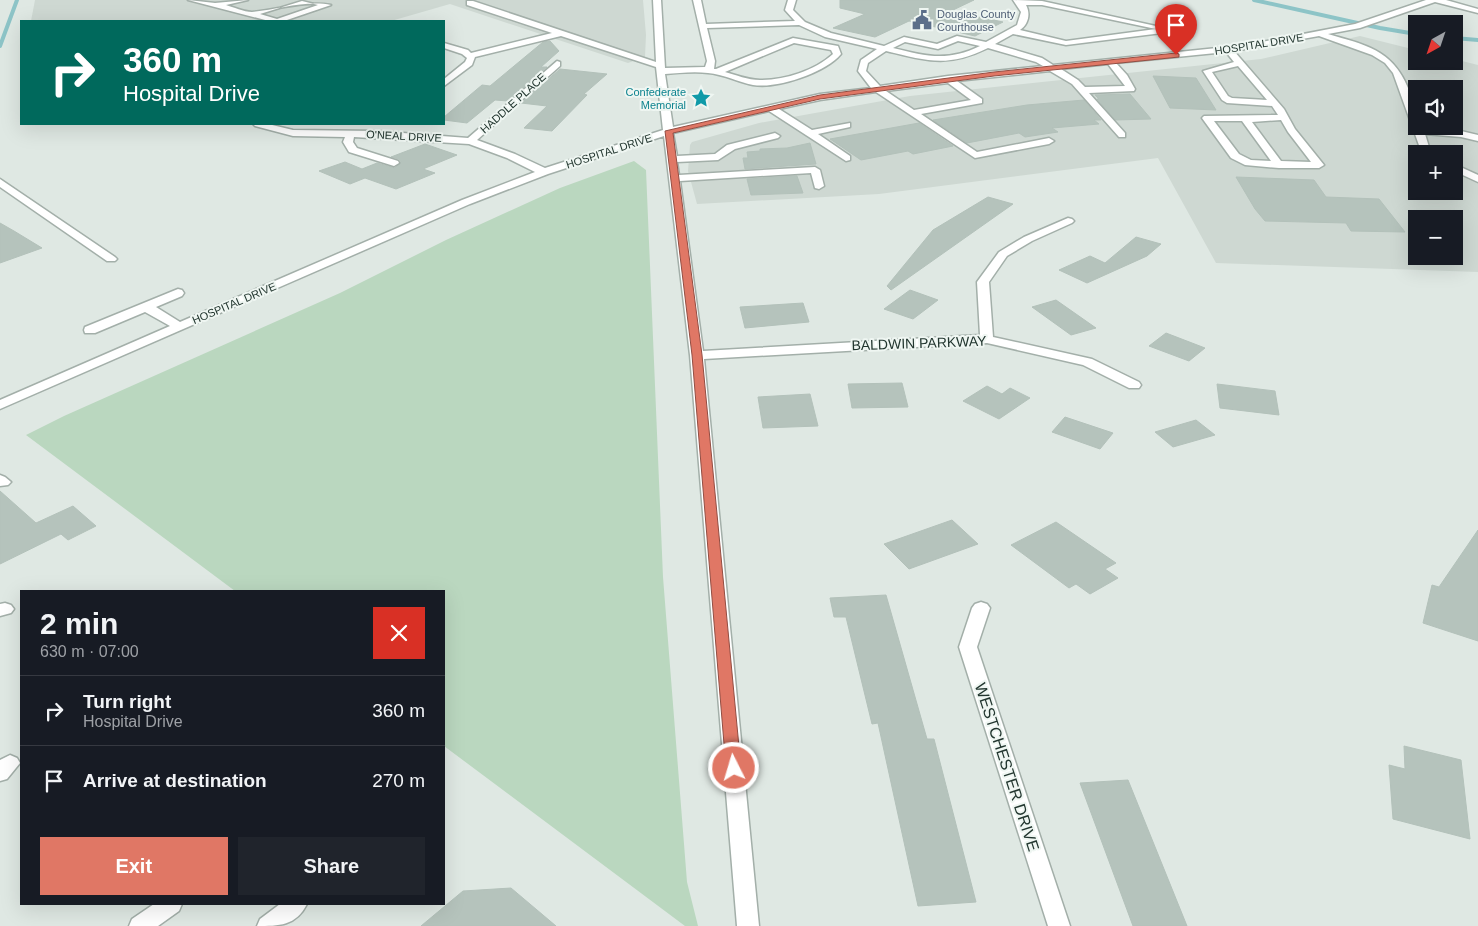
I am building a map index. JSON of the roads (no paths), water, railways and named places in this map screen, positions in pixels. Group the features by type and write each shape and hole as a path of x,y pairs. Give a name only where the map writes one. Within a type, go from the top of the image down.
{"street":[{"path":"192,0 203,3 244,0"},
{"path":"251,14 300,0"},
{"path":"280,20 327,5 305,0"},
{"path":"657,0 661,68 697,355 748,926"},
{"path":"698,0 713,71"},
{"path":"792,0 789,10 801,23"},
{"path":"1435,0 1478,11"},
{"name":"HOSPITAL DRIVE","path":"0,405 466,202 544,172 669,131 820,97 948,79 1229,50 1322,34 1356,26 1435,0"},
{"path":"703,26 801,23 840,38 929,59 946,61 960,59 1020,26 1025,19 1025,9 1019,1"},
{"path":"1011,31 1066,43 1170,30 1042,3 1019,1"},
{"path":"470,2 661,68 713,71 759,83 812,72 829,63 837,54 835,48 802,40 785,42 713,71"},
{"path":"213,3 273,20"},
{"path":"469,56 561,33"},
{"path":"1322,34 1360,47 1388,61 1396,71 1408,103"},
{"path":"822,45 840,38"},
{"path":"1049,141 975,155 877,89 862,71 864,62 884,48 904,39 938,47 957,38 987,44 1031,57 1075,82 1122,135"},
{"path":"445,45 465,52 471,58 469,63 445,82"},
{"path":"1229,50 1274,103 1319,165 1249,164 1235,156 1207,118 1272,119 1283,117"},
{"path":"1081,90 1131,89 1124,77 1110,62"},
{"path":"1240,63 1207,71 1225,98 1230,101 1274,103"},
{"name":"HADDLE PLACE","path":"470,142 557,64"},
{"path":"911,113 979,101 948,79"},
{"path":"770,108 846,158"},
{"path":"1245,119 1279,165"},
{"name":"O'NEAL DRIVE","path":"262,125 293,133 377,134 470,142 511,156 544,172"},
{"path":"377,134 390,125"},
{"path":"810,133 847,125"},
{"path":"1463,134 1478,133"},
{"path":"350,134 348,142 353,150 394,163"},
{"path":"1463,134 1478,138"},
{"path":"672,159 718,157 731,147 775,136"},
{"path":"675,178 815,170 819,186"},
{"path":"1463,172 1478,179"},
{"path":"709,176 711,191"},
{"path":"0,182 111,259"},
{"path":"0,197 13,192"},
{"path":"987,339 982,282 1003,254 1028,239 1068,221"},
{"path":"90,330 178,293"},
{"path":"146,307 180,326"},
{"name":"BALDWIN PARKWAY","path":"697,355 987,339 1087,362 1134,384"},
{"name":"WESTCHESTER DRIVE","path":"981,608 968,646 1059,926"},
{"path":"140,926 170,905"},
{"path":"268,926 295,905"}],"waterway":[{"path":"0,46 17,0"},
{"path":"1254,0 1408,33"},
{"path":"1463,39 1478,40"}],"place":[{"name":"Douglas County Courthouse","path":"922,20"},
{"name":"Confederate Memorial","path":"701,98"}]}
